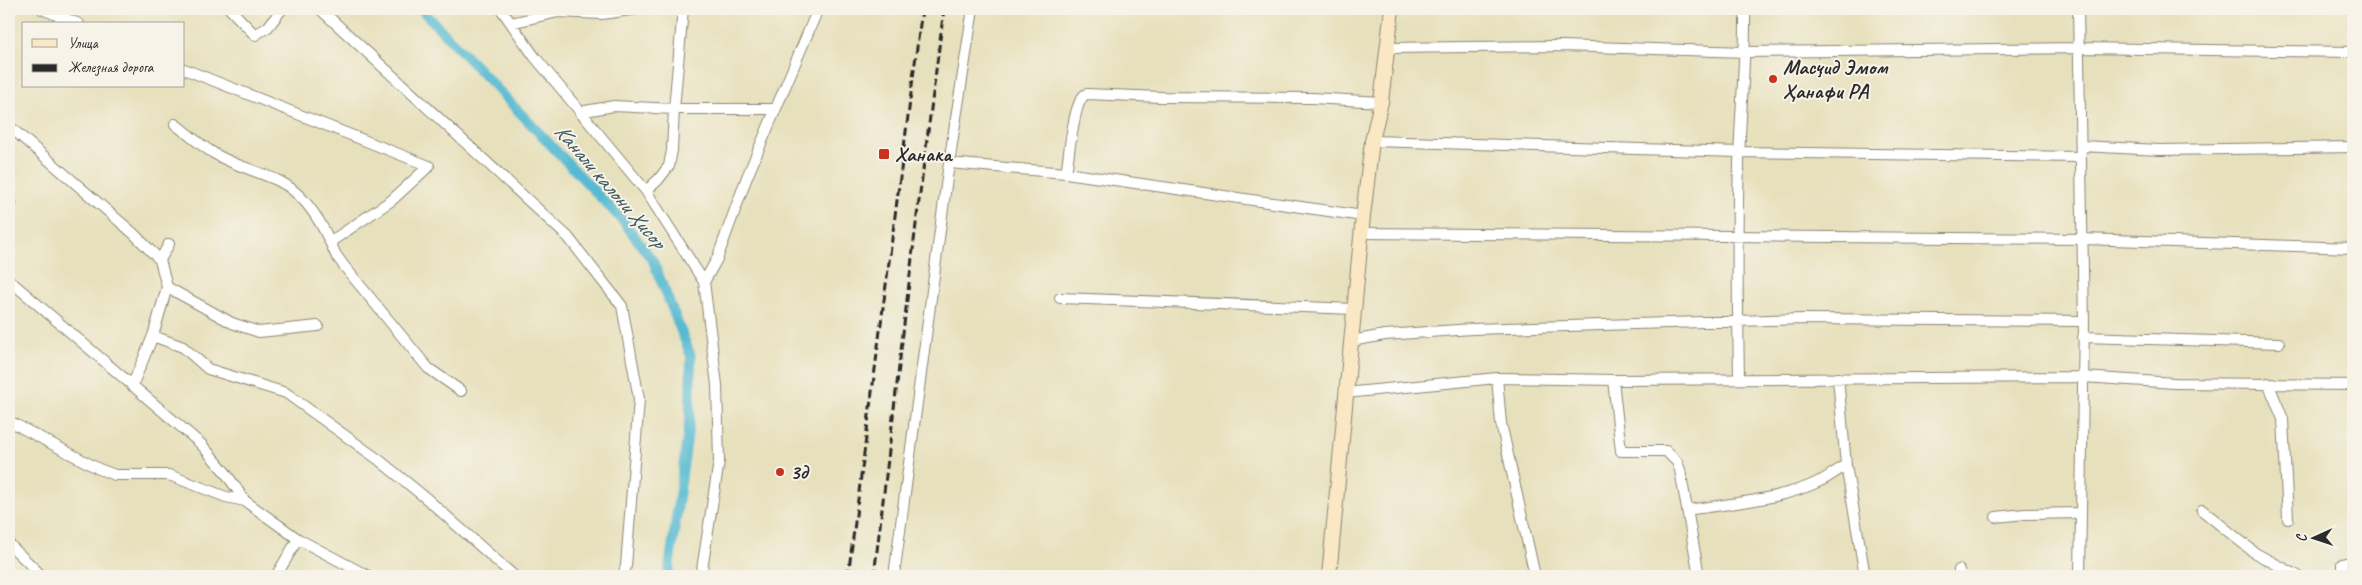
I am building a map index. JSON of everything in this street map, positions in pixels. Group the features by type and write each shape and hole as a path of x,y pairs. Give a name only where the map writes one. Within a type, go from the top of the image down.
{"street":[{"path":"42,9 74,22"},
{"path":"230,9 255,35 268,27 282,9"},
{"path":"320,9 568,237 622,306 639,399 626,566 623,576"},
{"path":"501,9 534,56 646,191 704,282 717,385 719,461 701,576"},
{"path":"510,23 558,12 602,14 638,9"},
{"path":"646,191 669,166 672,150 683,9"},
{"path":"704,282 717,259 775,109 818,9"},
{"path":"894,576 949,163 973,9"},
{"path":"1329,576 1361,233 1372,141 1381,102 1392,9"},
{"path":"1739,379 1736,236 1739,152 1746,52 1745,9"},
{"path":"2078,9 2084,321 2080,576"},
{"path":"1387,48 1560,46 1746,52 2078,48 2353,52"},
{"path":"185,69 429,166 392,200 330,242"},
{"path":"1066,173 1079,99 1086,94 1162,97 1312,98 1381,102"},
{"path":"581,114 585,111 614,106 674,109 775,109"},
{"path":"175,124 214,154 249,171 278,180 296,192 321,221 336,255 344,266 428,368 460,391"},
{"path":"9,126 133,233 160,260 167,287 153,336 132,386"},
{"path":"1372,141 1739,152 2081,151 2353,147"},
{"path":"949,163 1066,173 1363,216"},
{"path":"1361,233 2082,239 2353,248"},
{"path":"160,260 169,244"},
{"path":"9,280 201,444 246,501 298,539 368,576"},
{"path":"167,287 232,323 259,332 318,326"},
{"path":"1060,298 1355,309"},
{"path":"1351,341 1385,335 1472,329 1803,318 1903,321 2084,321"},
{"path":"153,336 183,347 208,369 286,393 379,460 427,499 514,576"},
{"path":"2083,337 2279,344"},
{"path":"1345,393 1496,378 1613,380 2083,377 2175,383 2353,385"},
{"path":"1496,378 1501,423 1535,576"},
{"path":"1838,378 1846,465 1866,576"},
{"path":"1613,380 1621,451 1657,450 1671,454 1680,470 1699,576"},
{"path":"2268,383 2283,419 2288,518"},
{"path":"9,421 99,469 115,475 169,474 214,493 246,501"},
{"path":"1688,510 1768,497 1819,482 1846,465"},
{"path":"2202,510 2256,553 2298,576"},
{"path":"1996,517 2025,514 2081,513"},
{"path":"276,576 298,539"},
{"path":"9,544 42,576"},
{"path":"2342,576 2342,564 2353,561"}],"waterway":[{"name":"Канали калони Ҳисор","path":"421,9 623,221 653,261 691,356 690,417 668,576"}],"railway":[{"path":"848,576 922,9"},
{"path":"874,576 944,9"}],"place":[{"name":"Масҷид Эмом Ҳанафи РА","path":"1773,79"},
{"name":"Ханака","path":"884,154"},
{"name":"3д","path":"780,472"}]}
